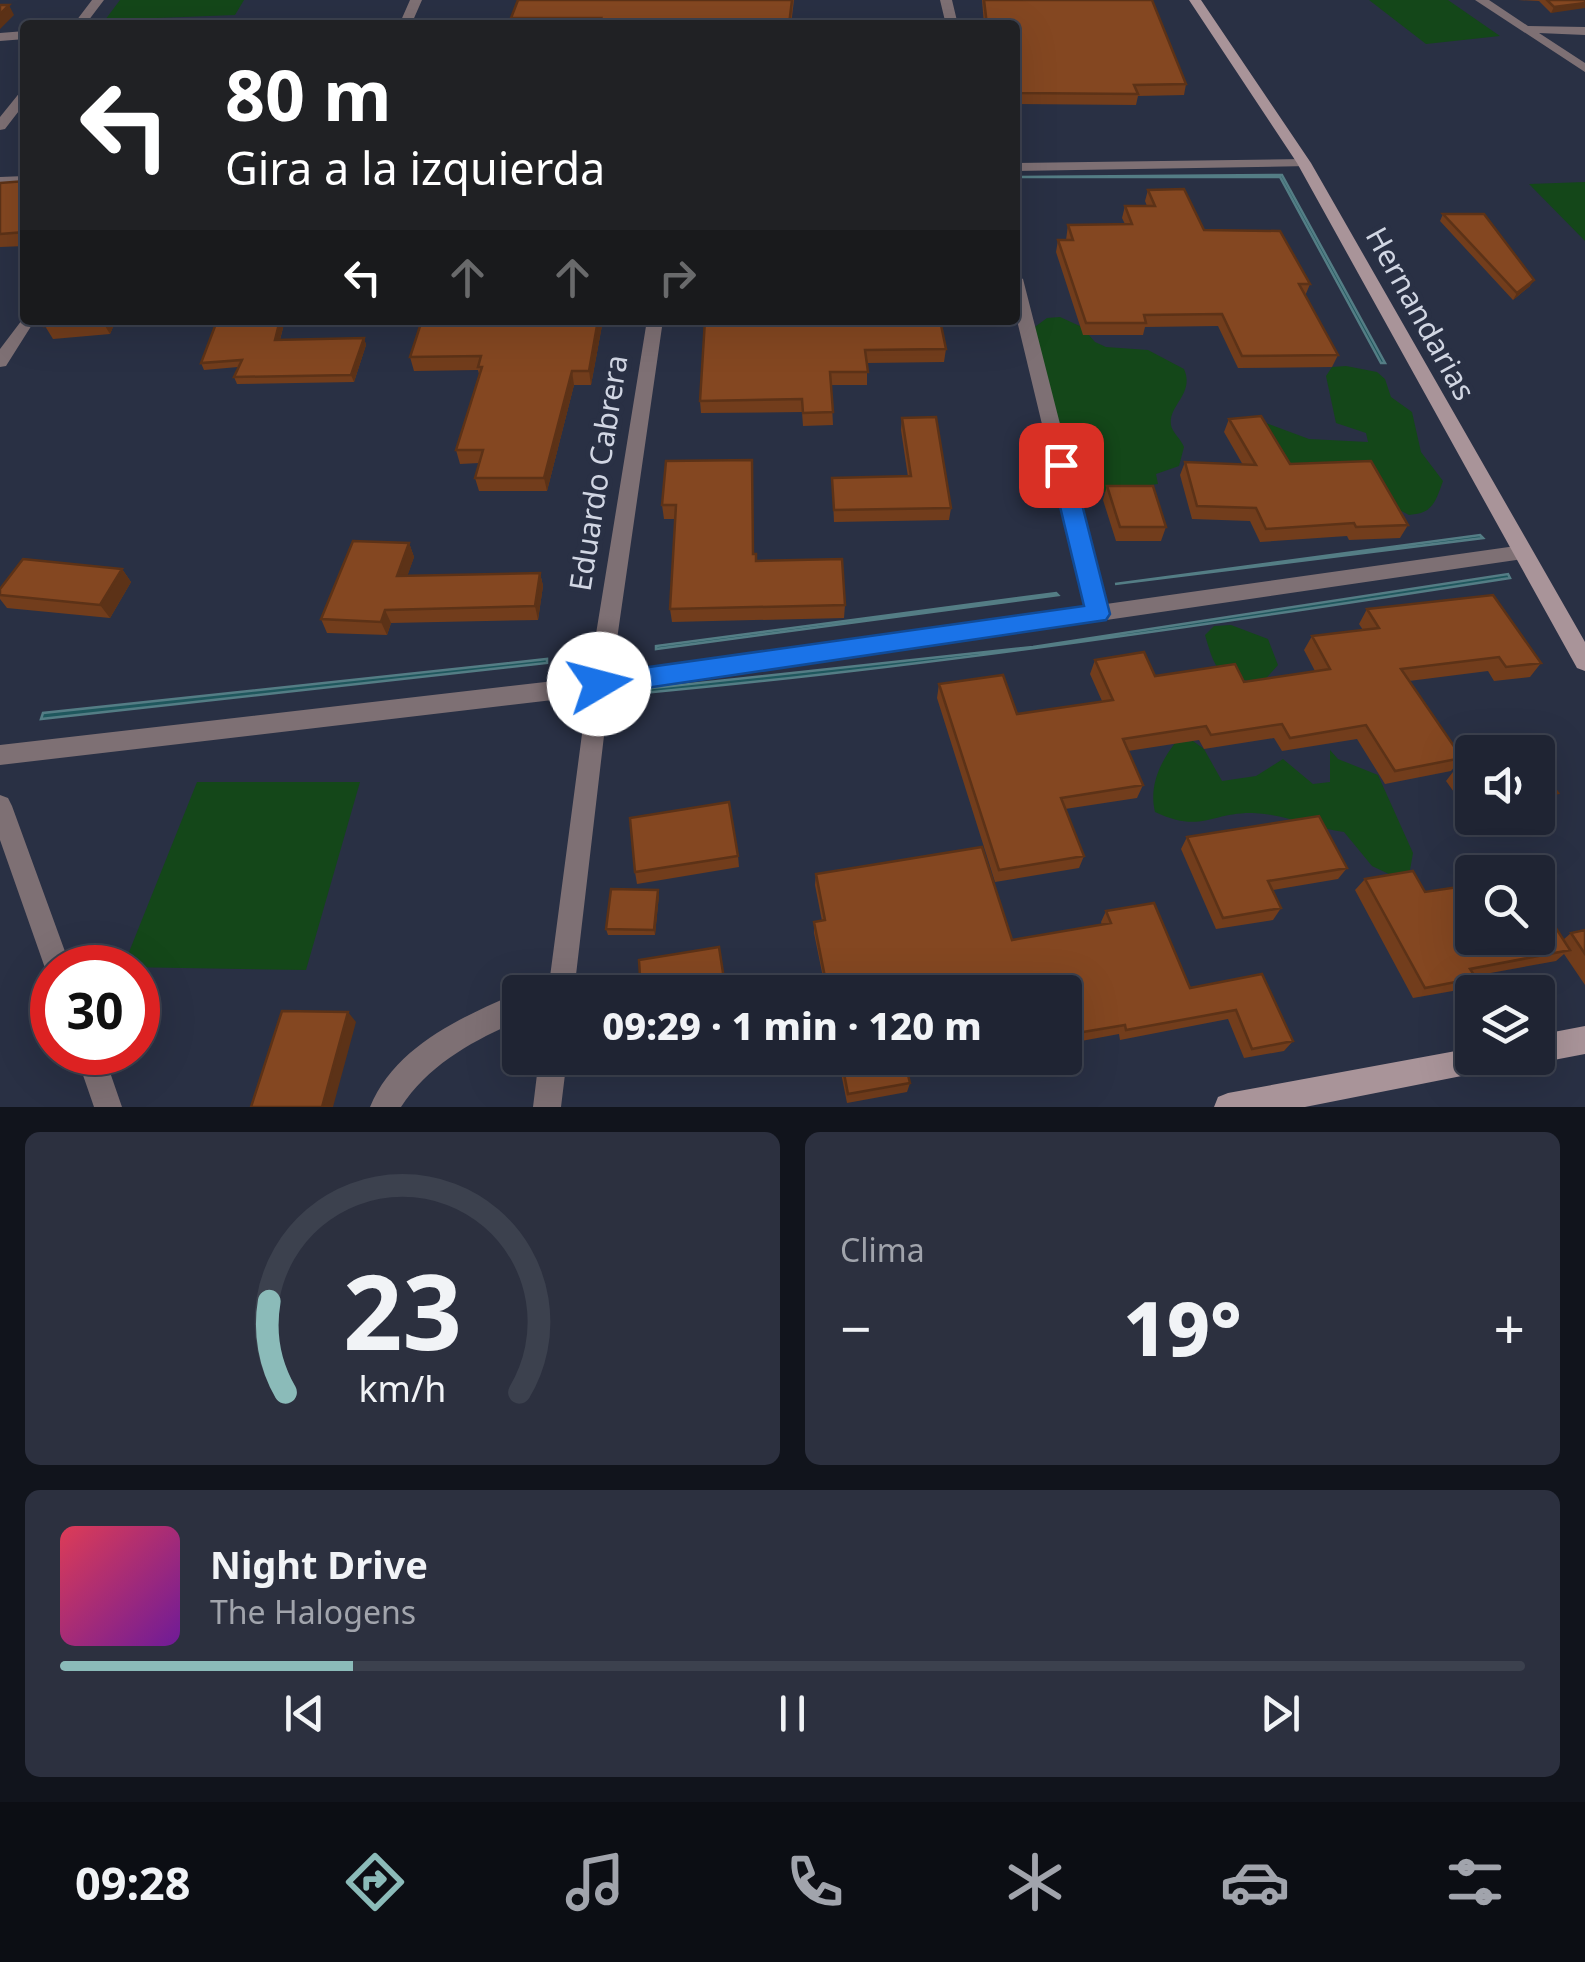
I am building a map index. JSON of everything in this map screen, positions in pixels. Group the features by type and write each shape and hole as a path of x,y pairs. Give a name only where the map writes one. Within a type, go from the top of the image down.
{"street":[{"path":"83,20 98,0"},
{"name":"Hernandarias","path":"1195,0 1304,162 1585,662"},
{"path":"1481,0 1585,68"},
{"path":"1526,29 1585,31"},
{"path":"0,126 20,100"},
{"path":"1020,168 1304,162"},
{"path":"1020,299 1098,614"},
{"path":"0,362 24,325"},
{"name":"Eduardo Cabrera","path":"560,975 599,684 654,325"},
{"path":"0,756 599,684 1523,552"},
{"path":"0,806 50,945"},
{"path":"384,1107 413,1065 434,1049 502,1015"},
{"path":"1555,1046 1585,1040"},
{"path":"1228,1107 1455,1065"},
{"path":"97,1075 108,1107"},
{"path":"547,1107 551,1075"}],"green space":[{"path":"120,0 244,0 235,15 105,20"},
{"path":"1369,0 1448,0 1500,36 1426,44"},
{"path":"1585,182 1585,241 1529,184"},
{"path":"1060,317 1082,327 1095,342 1106,347 1148,350 1184,369 1186,385 1173,411 1171,425 1184,447 1179,466 1156,474 1158,484 1120,496 1104,492 1103,484 1089,477 1071,459 1072,438 1054,420 1032,329 1047,318"},
{"path":"1332,367 1377,372 1385,379 1391,397 1412,412 1421,452 1443,481 1435,501 1423,512 1409,515 1320,468 1255,462 1256,429 1266,423 1309,439 1368,442 1366,433 1336,423 1326,376"},
{"path":"1231,625 1268,639 1278,665 1261,684 1229,676 1214,661 1205,635 1214,626"},
{"path":"1193,741 1204,749 1222,781 1256,776 1283,759 1313,784 1330,782 1330,750 1338,759 1378,775 1413,853 1410,870 1393,876 1372,866 1344,832 1288,818 1253,813 1196,822 1155,812 1154,785 1164,759 1175,743"},
{"path":"197,782 360,782 306,970 160,968 160,945 132,945"}],"shaded area":[{"path":"1282,175 1385,363 1381,363 1280,177 1020,177"},
{"path":"1480,535 1483,538 1115,584"},
{"path":"1508,574 1510,578 1077,642 643,693 643,689 1033,647"},
{"path":"1058,595 656,649 656,646"},
{"path":"547,659 547,663 41,719 43,713"}],"building":[{"path":"518,0 792,0 790,20 511,18"},
{"path":"984,0 1152,0 1186,84 1134,85 1138,94 1020,93 1020,20 986,20"},
{"path":"1547,0 1585,0 1585,3 1554,7"},
{"path":"20,181 20,232 0,234 0,183"},
{"path":"1184,189 1204,230 1280,231 1310,284 1299,284 1338,355 1242,356 1222,314 1144,315 1146,323 1086,323 1058,240 1073,240 1068,225 1132,224 1125,206 1155,206 1148,190"},
{"path":"1443,214 1484,214 1534,280 1517,293"},
{"path":"215,325 279,325 275,340 364,338 351,375 234,377 242,360 201,363"},
{"path":"420,325 597,325 589,371 572,371 544,478 475,478 483,450 456,450 482,367 478,367 481,356 410,357"},
{"path":"705,325 941,325 946,349 865,350 868,372 830,372 833,412 803,413 802,399 700,401"},
{"path":"1261,416 1290,464 1371,461 1408,525 1356,527 1354,523 1266,529 1256,508 1197,506 1185,462 1256,465 1229,419"},
{"path":"936,417 951,508 834,510 832,478 911,476 902,418"},
{"path":"752,460 756,561 842,559 845,605 670,609 676,505 662,505 666,461"},
{"path":"1107,486 1153,486 1166,527 1120,527"},
{"path":"353,541 409,543 397,576 540,573 535,606 385,610 381,622 321,619"},
{"path":"23,559 122,569 100,605 0,595 0,589"},
{"path":"1493,595 1541,663 1506,667 1499,657 1401,669 1455,748 1455,759 1395,771 1366,725 1290,738 1282,724 1211,735 1206,726 1123,739 1143,785 1061,798 1084,856 999,870 939,684 1003,675 1017,714 1113,700 1095,660 1144,652 1155,676 1235,664 1244,682 1330,669 1312,636 1379,628 1367,609"},
{"path":"729,802 738,856 635,872 630,818"},
{"path":"1319,816 1347,868 1268,881 1281,908 1223,918 1187,837"},
{"path":"982,847 1012,940 1111,923 1106,911 1154,903 1190,988 1262,974 1293,1041 1252,1049 1236,1010 1126,1030 1125,1025 1082,1032 1082,975 825,975 814,922 825,920 816,874"},
{"path":"1413,871 1425,892 1455,888 1455,955 1544,955 1470,969 1474,975 1455,975 1455,982 1425,988 1365,879"},
{"path":"611,889 658,890 654,930 606,929"},
{"path":"1555,927 1570,950 1555,953"},
{"path":"1585,930 1585,954 1571,933"},
{"path":"719,947 723,975 640,975 639,960"},
{"path":"282,1011 348,1012 322,1107 251,1107"},
{"path":"844,1075 908,1075 910,1083 848,1094"}],"route":[{"path":"599,684 1098,614 1061,465"}]}
